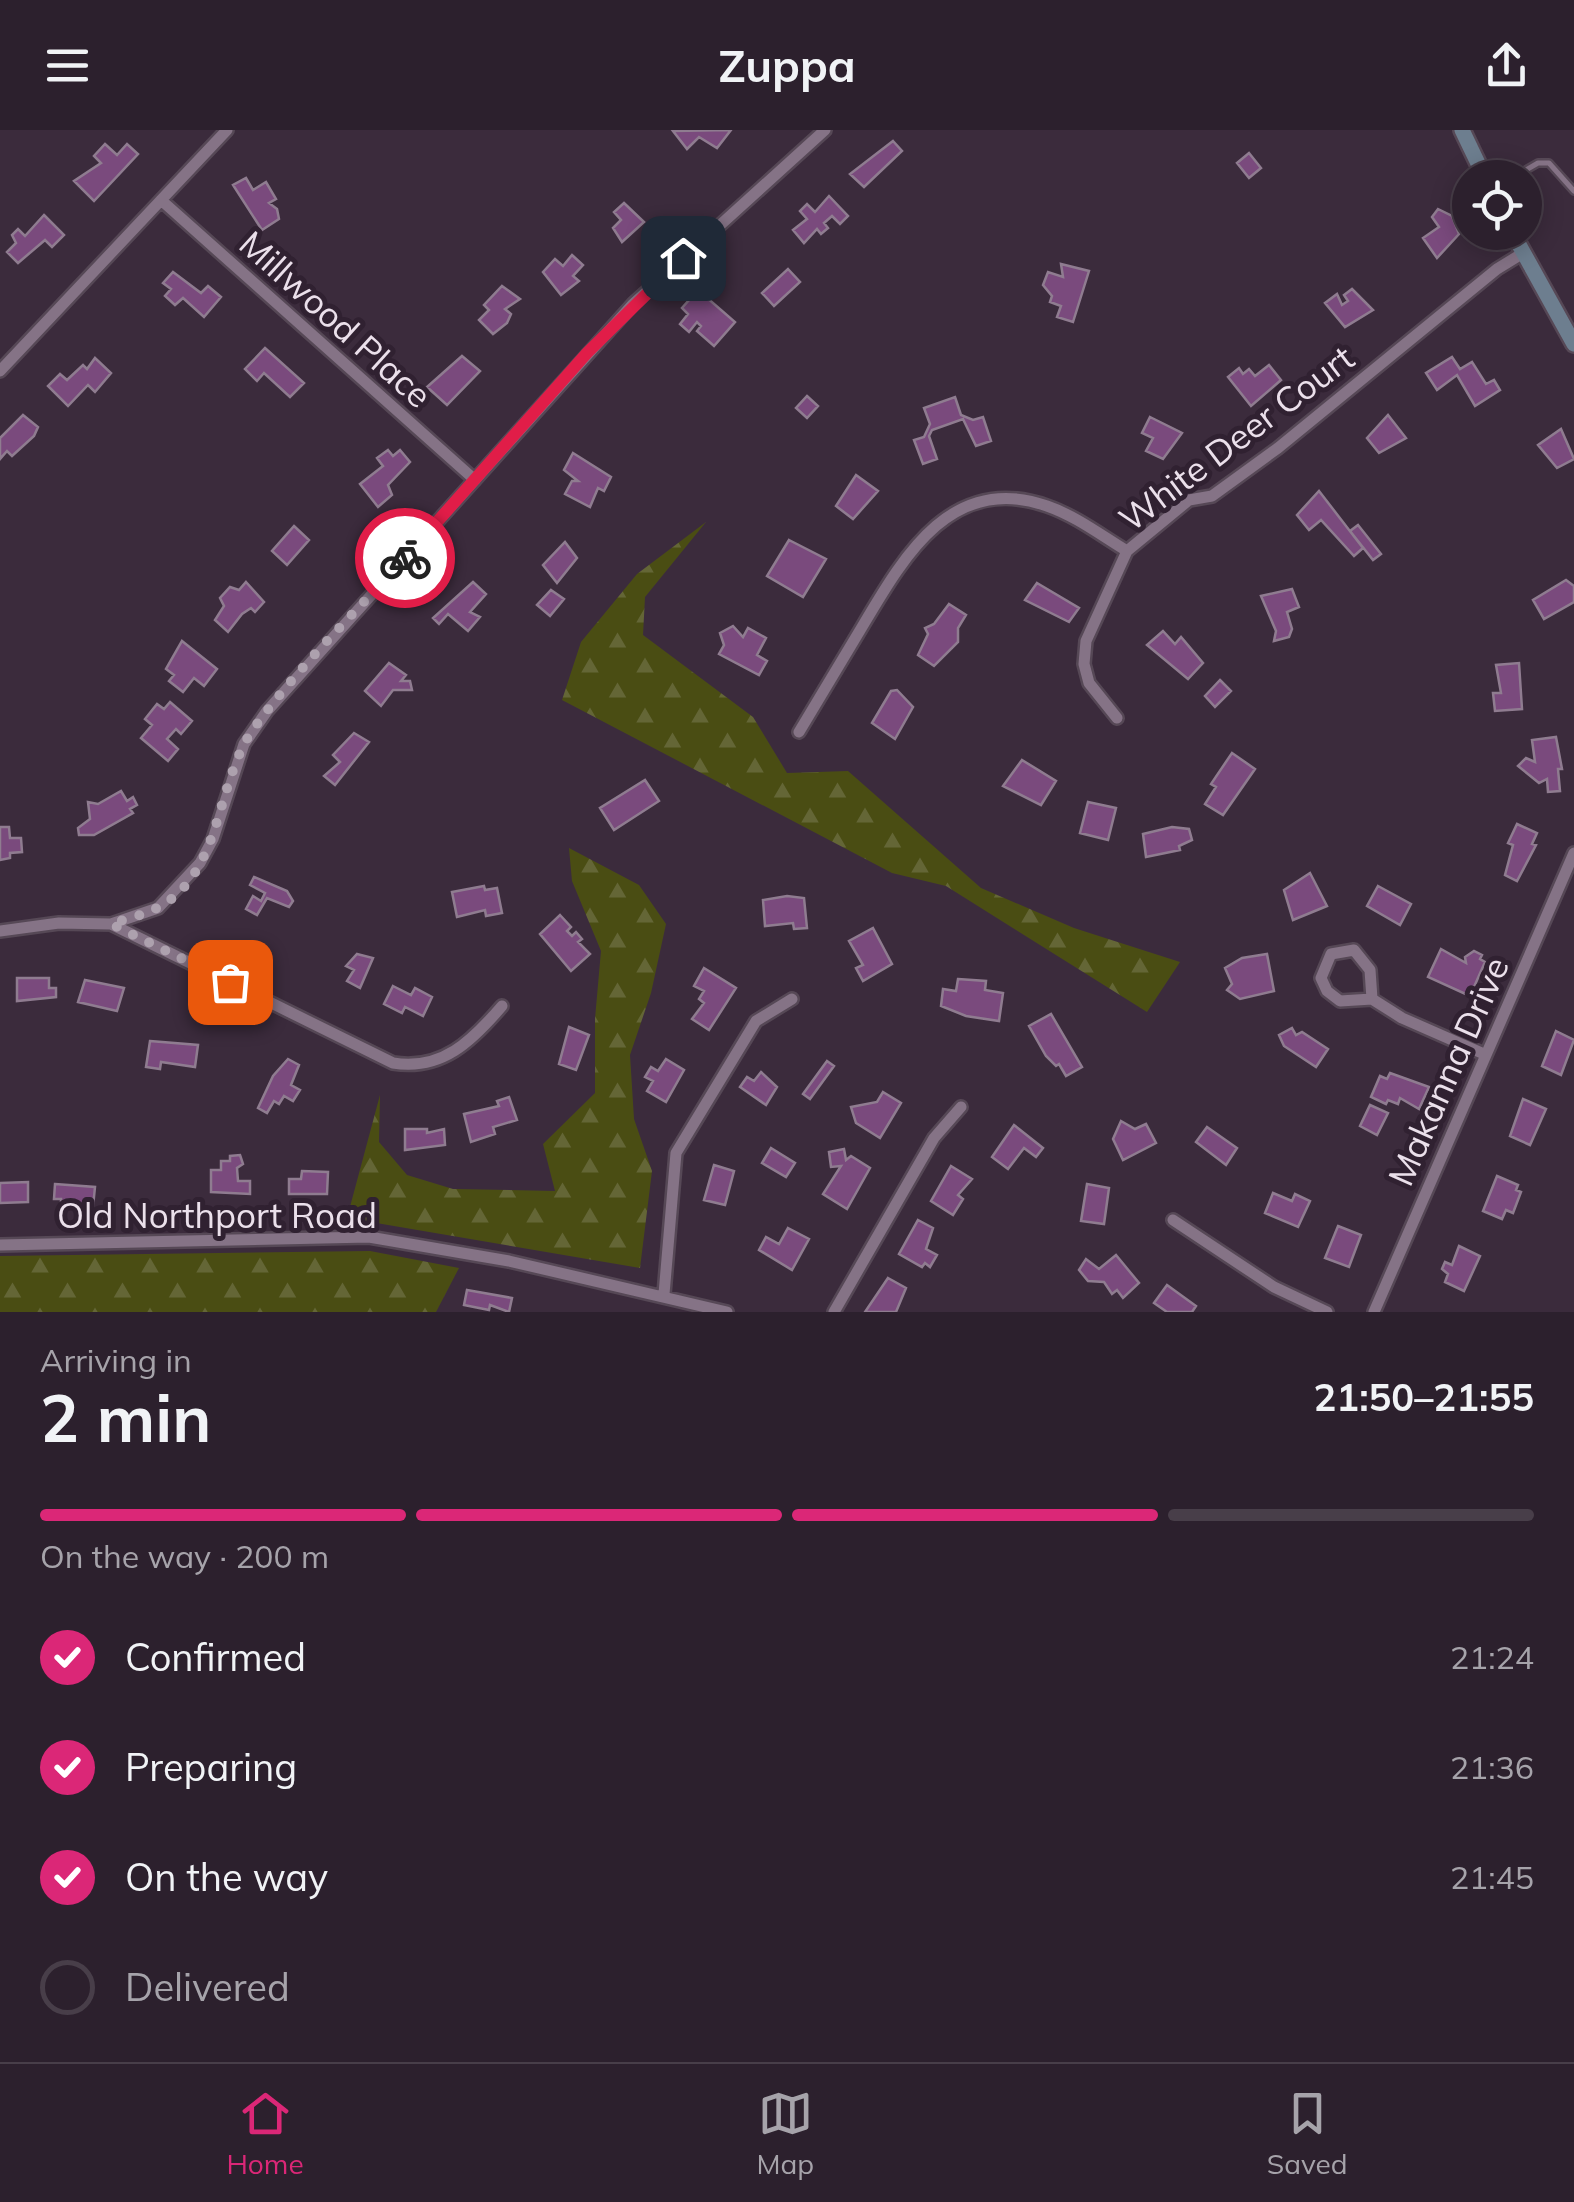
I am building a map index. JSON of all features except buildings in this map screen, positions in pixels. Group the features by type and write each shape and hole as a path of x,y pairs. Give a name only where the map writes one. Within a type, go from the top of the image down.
{"main road":[{"path":"1462,130 1476,160"},
{"path":"1521,250 1574,344"}],"street":[{"path":"0,371 227,130"},
{"path":"0,931 59,923 111,924 158,908 182,886 213,838 244,744 267,711 632,304 825,130"},
{"name":"Millwood Place","path":"161,200 475,480"},
{"name":"White Deer Court","path":"1118,718 1089,683 1084,664 1086,641 1128,551 1189,500 1212,496 1278,448 1496,269 1523,254"},
{"path":"799,732 896,571 937,523 958,510 981,502 1046,506 1128,551"},
{"name":"Makanna Drive","path":"1374,1312 1574,853"},
{"path":"111,924 393,1063 415,1066 455,1052 502,1006"},
{"path":"1372,998 1370,970 1362,956 1347,949 1332,954 1321,978 1326,991 1340,1001 1372,998 1402,1018 1484,1054"},
{"path":"664,1294 676,1154 756,1022 792,999"},
{"path":"834,1312 934,1138 962,1107"},
{"path":"1173,1220 1274,1287 1326,1312"},
{"name":"Old Northport Road","path":"0,1245 369,1237 664,1294 727,1312"}],"lane":[{"path":"1542,163 1550,163 1574,191"}],"green space":[{"path":"706,522 645,597 643,635 753,717 787,773 848,771 981,888 1074,928 1180,962 1147,1012 946,886 892,873 562,700 581,642 637,574"},
{"path":"569,848 639,885 666,924 651,993 630,1055 634,1119 652,1171 640,1268 347,1218 380,1095 379,1142 407,1175 453,1189 555,1191 543,1144 595,1093 595,1019 601,951 572,881"},
{"path":"370,1251 459,1268 436,1312 0,1312 0,1256"}],"way so far":[{"path":"230,982 111,924 158,908 182,886 213,838 220,806 244,744 267,711 405,558"}],"route":[{"path":"405,558 632,304 683,258"}]}
